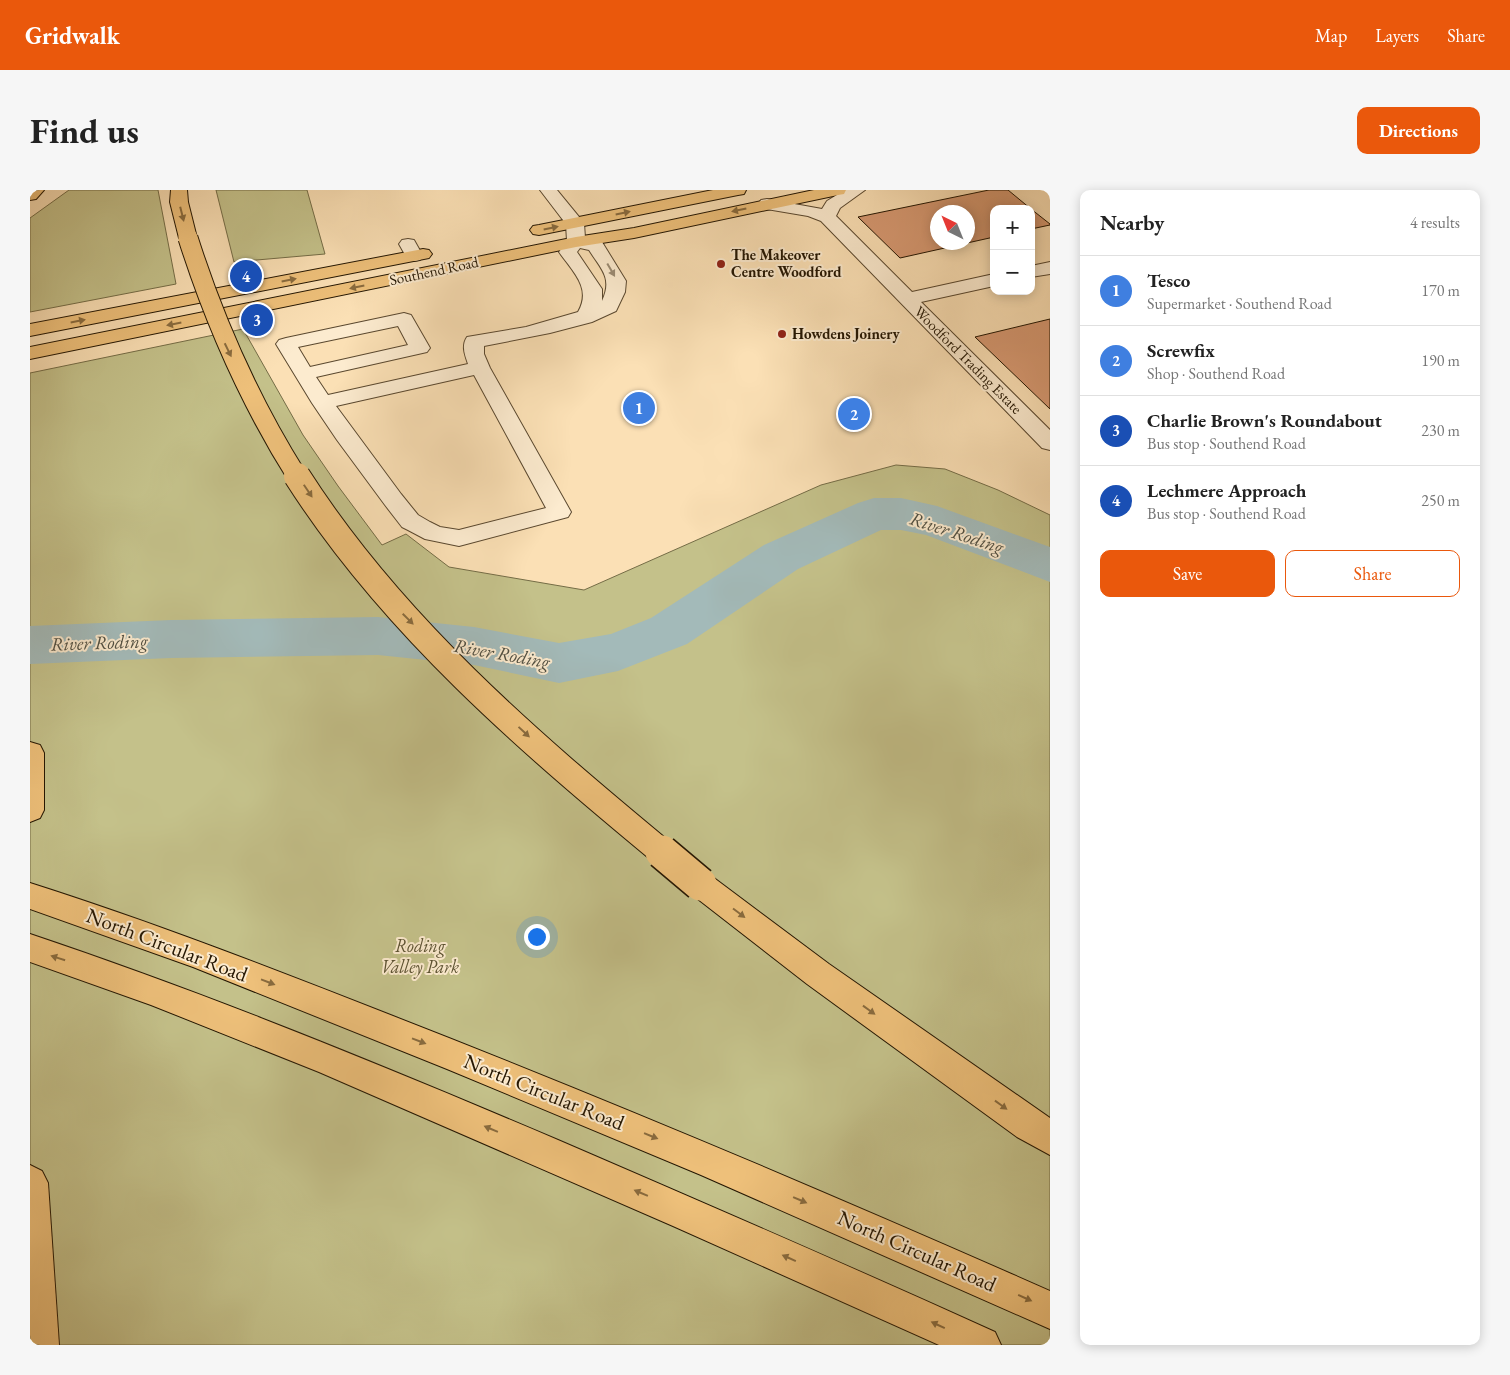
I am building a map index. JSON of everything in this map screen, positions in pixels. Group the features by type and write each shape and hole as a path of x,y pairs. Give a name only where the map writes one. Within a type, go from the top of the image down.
{"highway":[{"path":"30,195 36,190"},
{"path":"179,190 179,202 200,282 222,339 250,396 288,461 334,530 394,605 473,685 554,760 700,884 818,974 1029,1125 1050,1138"},
{"path":"520,234 738,190"},
{"name":"Southend Road","path":"30,353 576,242 634,233 838,190"},
{"name":"Southend Road","path":"30,330 411,250 443,250"},
{"path":"30,753 30,810"},
{"name":"North Circular Road","path":"30,896 75,910 295,992 462,1058 876,1232 1050,1310"},
{"path":"30,948 86,967 268,1037 440,1107 862,1290 982,1345"},
{"path":"30,1183 40,1345"}],"street":[{"path":"548,190 575,223 576,242 568,252 594,289 593,303 585,318"},
{"path":"827,218 833,205 857,190"},
{"name":"Woodford Trading Estate","path":"767,204 812,211 827,218 1050,442"},
{"path":"304,374 420,348 404,319 286,344 304,374 322,403 371,474 410,521 421,529 447,537 459,538 560,512 480,368 474,354 474,341 561,325 585,318 609,307 616,292 617,281 596,246 576,242"},
{"path":"1035,271 1050,268"},
{"name":"Woodford Trading Estate","path":"907,299 990,281"},
{"path":"322,403 480,368"}],"green space":[{"path":"69,190 158,190 176,284 30,312 30,218"},
{"path":"216,190 307,190 325,254 234,262"},
{"name":"Roding Valley Park","path":"243,329 303,435 382,545 406,534 449,567 584,590 821,485 896,465 945,469 998,490 1050,515 1050,1345 30,1345 30,373"}],"water":[{"path":"871,502 937,510 1050,557 1050,573 938,533 900,524"}],"building":[{"path":"989,190 1008,190 1026,205 990,205 990,238 975,241 975,205 930,205 930,250 936,250 900,258 858,217"},
{"path":"1035,212 1050,224 1035,228"},
{"path":"1050,319 1050,409 975,337"}],"waterway":[{"name":"River Roding","path":"30,645 171,639 378,636 474,646 559,663 618,652 669,631 781,557 874,514 901,514 937,522 1050,565"}],"place":[{"name":"The Makeover Centre Woodford","path":"721,264"},
{"name":"Lechmere Approach","path":"246,276"},
{"name":"Charlie Brown's Roundabout","path":"257,320"},
{"name":"Howdens Joinery","path":"782,334"},
{"name":"Tesco","path":"639,408"},
{"name":"Screwfix","path":"854,414"}]}
